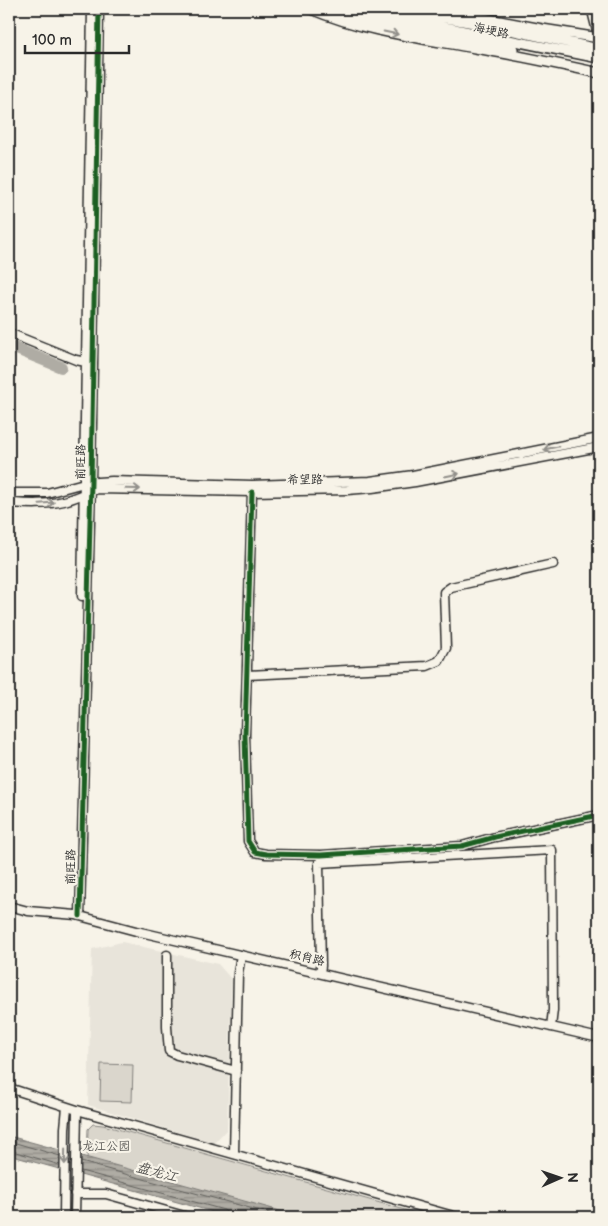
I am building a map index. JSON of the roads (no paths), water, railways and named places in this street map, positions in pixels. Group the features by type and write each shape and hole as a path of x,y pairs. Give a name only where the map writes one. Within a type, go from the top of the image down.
{"main road":[{"path":"311,9 332,18 390,33 511,54 599,72"},
{"name":"海埂路","path":"319,9 599,66"},
{"path":"344,9 360,10 599,58"},
{"name":"海埂路","path":"397,9 496,27 599,50"},
{"path":"437,9 599,38 592,9"}],"street":[{"name":"前旺路","path":"78,916 87,492 86,362 92,98 92,9"},
{"name":"前旺路","path":"87,483 99,9"},
{"path":"9,333 76,360 86,362"},
{"name":"希望路","path":"9,493 47,493 87,483 112,481 252,485 370,481 413,475 599,438"},
{"name":"希望路","path":"9,503 48,504 67,500 87,492 114,489 252,492 372,488 415,482 599,447"},
{"path":"252,492 245,735 248,841 252,849 259,854 321,855 462,846 528,829 599,814"},
{"path":"247,675 427,666 439,662 446,648 444,592 450,587 553,564"},
{"path":"320,973 319,863 552,850 553,1010 551,1027"},
{"name":"积肖路","path":"9,906 28,911 78,916 599,1038"},
{"path":"167,955 169,1051 236,1071"},
{"path":"234,1154 240,955"},
{"path":"9,1088 77,1110 457,1217"},
{"path":"64,1217 67,1107"},
{"path":"75,1217 77,1110"},
{"path":"75,1191 106,1194 188,1217"}],"water":[{"path":"9,1136 302,1217 231,1217 9,1155"}],"waterway":[{"path":"9,346 61,367"}],"park label":[{"name":"龙江公园","path":"106,1146"}],"water label":[{"name":"盘龙江","path":"157,1172"}]}
